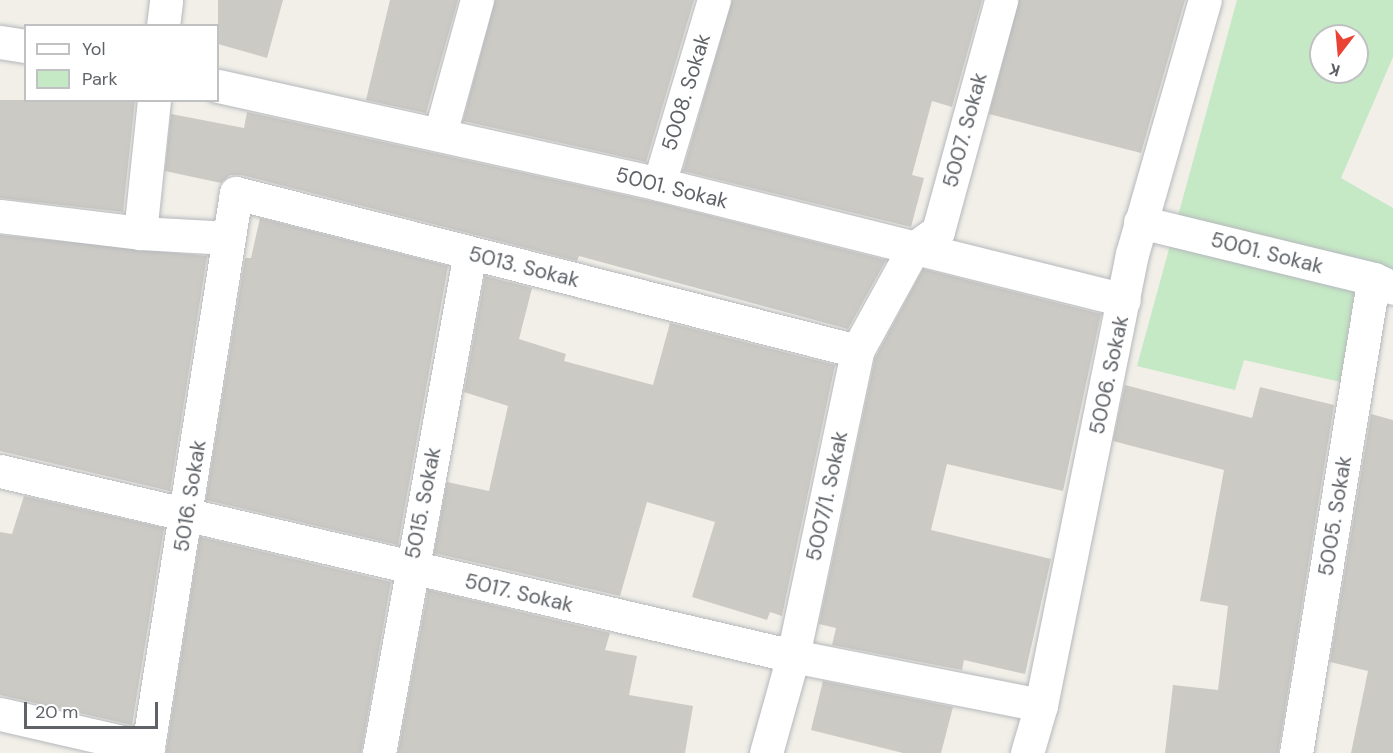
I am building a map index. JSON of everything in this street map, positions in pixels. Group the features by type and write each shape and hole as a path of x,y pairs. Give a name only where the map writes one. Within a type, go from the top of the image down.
{"street":[{"path":"163,24 166,0"},
{"path":"440,134 477,0"},
{"name":"5008. Sokak","path":"658,184 714,0"},
{"name":"5007. Sokak","path":"913,249 938,231 1001,0"},
{"name":"5006. Sokak","path":"1027,753 1041,705 1140,222 1205,0"},
{"path":"0,42 24,46"},
{"name":"5001. Sokak","path":"219,86 658,184 1124,300"},
{"path":"140,233 154,102"},
{"name":"5013. Sokak","path":"229,238 236,193 857,351"},
{"path":"0,216 140,233 229,238"},
{"name":"5001. Sokak","path":"1140,222 1383,284"},
{"name":"5016. Sokak","path":"148,751 188,513 229,238"},
{"name":"5007/1. Sokak","path":"766,753 793,656 857,351 913,249"},
{"name":"5015. Sokak","path":"379,753 411,567 470,253"},
{"name":"5005. Sokak","path":"1296,753 1383,284"},
{"name":"5017. Sokak","path":"0,471 188,513 793,656 1041,705"},
{"path":"0,714 148,751"}],"green space":[{"path":"1237,0 1393,0 1393,57 1341,178 1393,208 1393,271 1359,261 1341,382 1244,360 1235,390 1137,366"}],"building":[{"path":"218,0 283,0 267,58 219,44"},
{"path":"390,0 458,0 426,113 366,100"},
{"path":"495,0 694,0 646,162 463,121"},
{"path":"732,0 982,0 952,107 932,101 912,175 924,178 911,227 683,171"},
{"path":"1019,0 1185,0 1141,153 989,114"},
{"path":"0,100 135,102 123,212 0,198"},
{"path":"247,112 655,202 886,260 848,329 579,256 577,261 241,175 230,175 221,183 165,171 171,114 244,128"},
{"path":"260,218 448,266 398,545 206,500 245,258 251,258"},
{"path":"0,235 207,256 170,491 0,451"},
{"path":"923,269 1101,314 1063,491 947,464 931,530 1051,559 1025,674 964,660 962,670 832,645 836,628 819,624 875,358"},
{"path":"485,276 532,288 519,339 566,354 564,361 653,385 670,323 835,365 782,616 770,612 767,620 692,597 715,522 647,502 620,596 434,553 447,482 489,491 508,406 464,392"},
{"path":"1125,385 1252,418 1260,387 1334,405 1278,753 1165,753 1173,685 1218,690 1228,606 1200,601 1224,470 1113,441"},
{"path":"1371,414 1393,420 1393,753 1351,753 1368,671 1330,662"},
{"path":"24,496 164,528 132,725 0,695 0,532 12,534"},
{"path":"200,537 391,582 361,753 166,753"},
{"path":"428,590 610,633 605,650 637,656 629,695 693,706 685,753 398,753"},
{"path":"823,681 953,707 941,753 903,753 811,730"}]}
